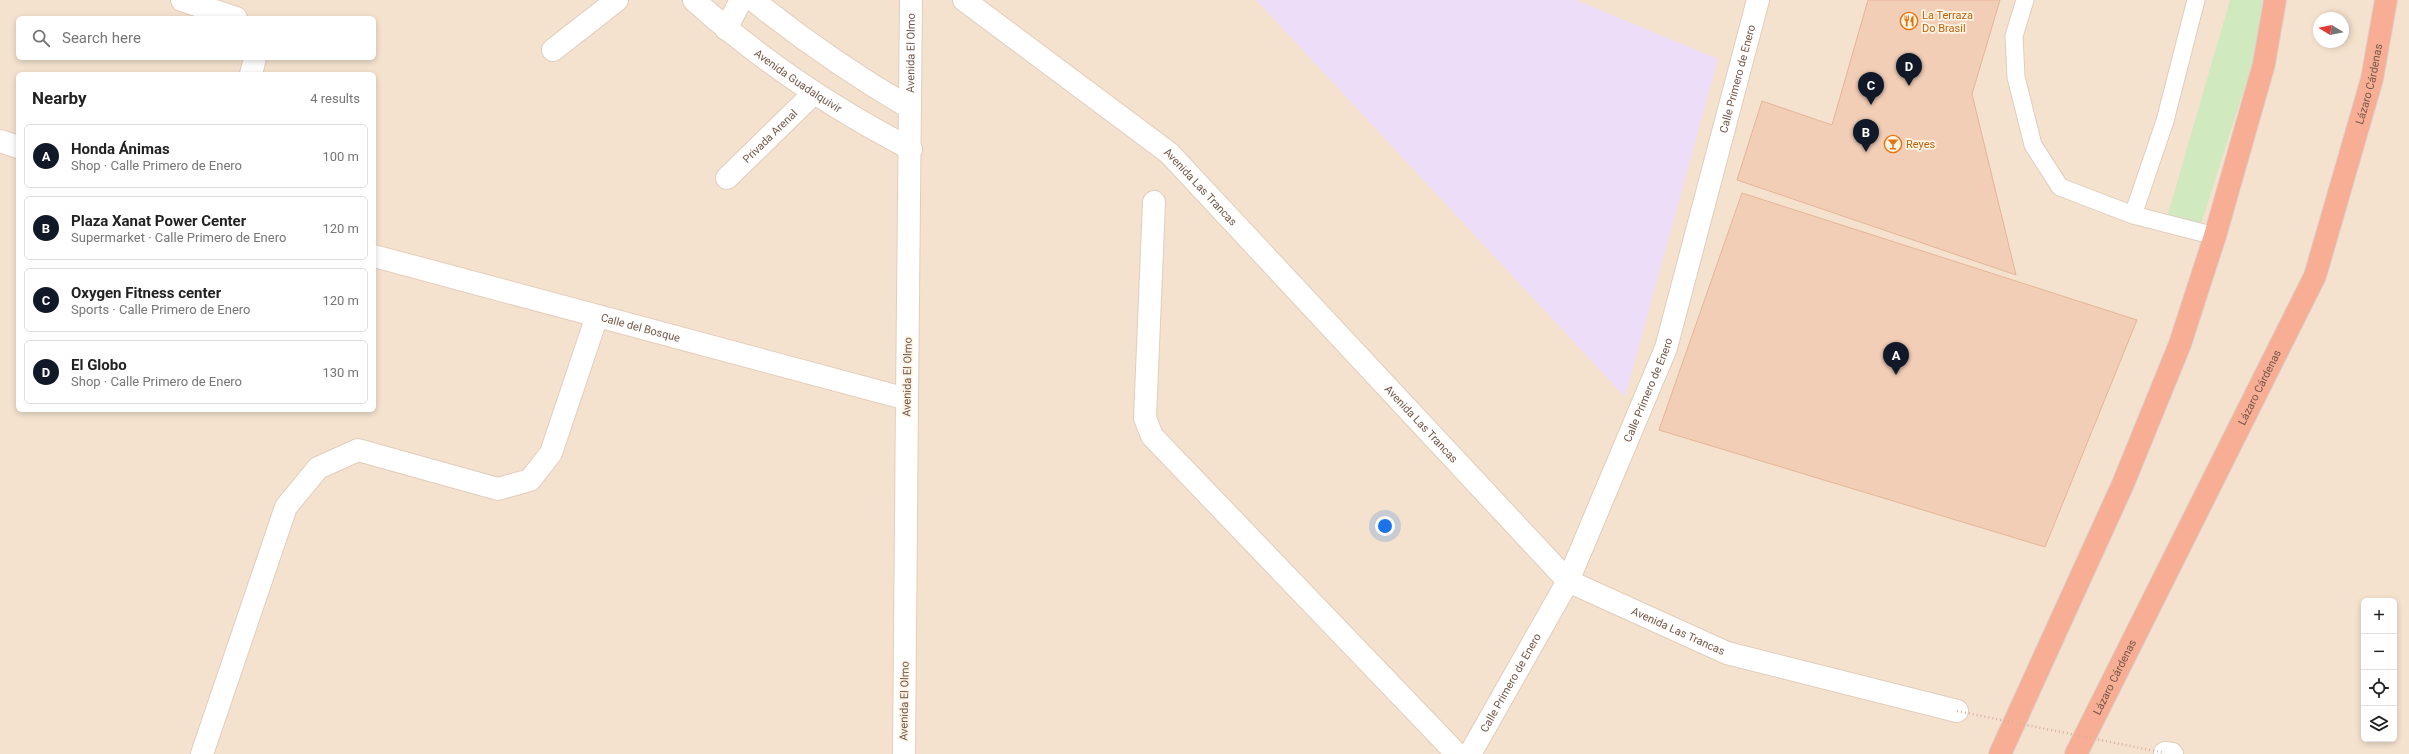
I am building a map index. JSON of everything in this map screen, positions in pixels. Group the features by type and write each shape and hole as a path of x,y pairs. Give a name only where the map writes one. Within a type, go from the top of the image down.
{"highway":[{"path":"2000,754 2123,484 2180,344 2216,236 2264,64 2275,0"},
{"name":"Lázaro Cárdenas","path":"2076,754 2315,276 2372,79 2386,0"}],"street":[{"path":"182,0 230,16"},
{"path":"553,50 617,0"},
{"name":"Avenida Guadalquivir","path":"694,0 726,29 770,64 813,94 860,123 910,149"},
{"path":"726,29 741,0"},
{"path":"753,0 792,31 847,69 910,108"},
{"name":"Avenida El Olmo","path":"904,754 911,0"},
{"name":"Avenida Las Trancas","path":"964,0 1169,153 1568,581 1727,653 1957,711"},
{"name":"Calle Primero de Enero","path":"1470,754 1568,581 1666,348 1758,0"},
{"path":"252,72 254,60"},
{"name":"Privada Arenal","path":"727,178 813,94"},
{"path":"0,141 16,146"},
{"path":"1154,202 1145,418 1152,436 1457,754"},
{"name":"Calle del Bosque","path":"376,257 907,399"},
{"path":"202,754 286,507 318,468 358,450 498,489 530,480 551,453 597,316"}],"lane":[{"path":"2025,0 2014,36 2016,77 2033,145 2060,187 2133,215 2216,236"},
{"path":"2133,215 2164,121 2196,0"}],"path":[{"path":"1957,711 2169,753"}],"shaded area":[{"path":"0,0 2409,0 2409,754 0,754"},
{"path":"1256,0 1576,0 1718,59 1625,397"}],"green space":[{"path":"2230,0 2263,0 2254,58 2201,224 2168,214"}],"building":[{"path":"1868,0 2000,0 1972,94 2016,275 1737,180 1762,101 1832,125"},
{"path":"1742,193 2137,320 2045,547 1659,430"}],"place":[{"name":"La Terraza Do Brasil","path":"1909,21"},
{"name":"El Globo","path":"1909,86"},
{"name":"Oxygen Fitness center","path":"1871,105"},
{"name":"Reyes","path":"1893,144"},
{"name":"Plaza Xanat Power Center","path":"1866,152"},
{"name":"Honda Ánimas","path":"1896,375"}]}
